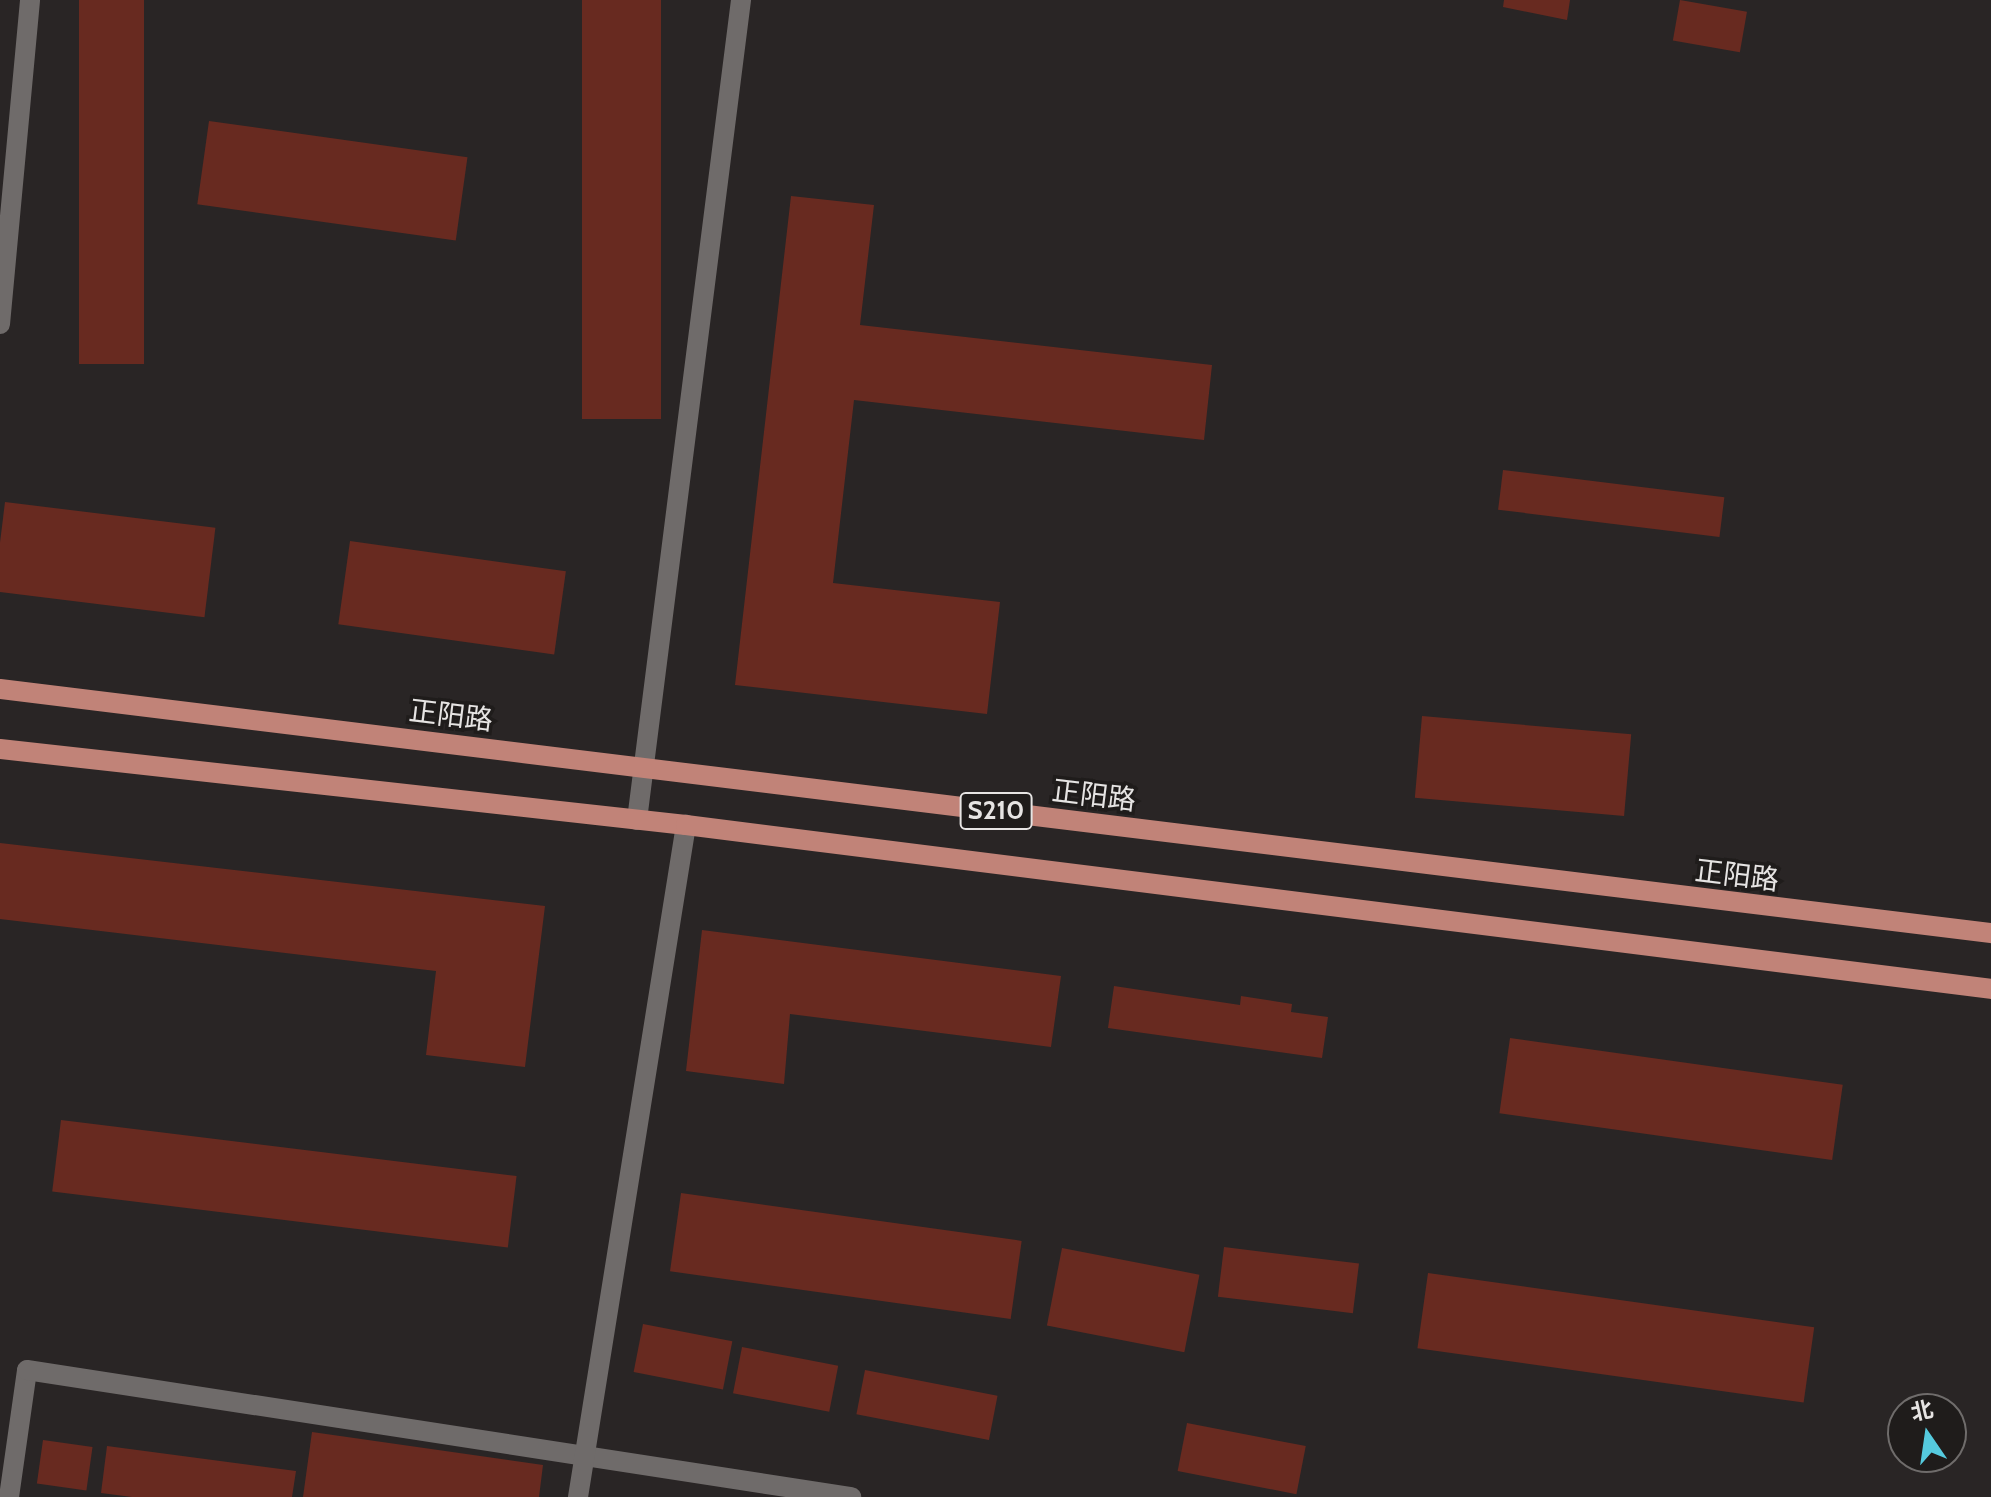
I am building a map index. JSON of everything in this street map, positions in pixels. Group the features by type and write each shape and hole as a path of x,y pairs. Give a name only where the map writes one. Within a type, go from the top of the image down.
{"main road":[{"name":"正阳路","path":"0,689 1991,933"},
{"path":"0,749 686,825 1991,989"}],"street":[{"path":"0,324 30,0"},
{"path":"637,820 741,0"},
{"path":"578,1497 686,825"},
{"path":"9,1497 27,1370 851,1497"}],"building":[{"path":"79,0 144,0 144,364 79,364"},
{"path":"582,0 661,0 661,419 582,419"},
{"path":"1504,0 1570,0 1567,20 1503,7"},
{"path":"1680,0 1747,12 1740,52 1673,40"},
{"path":"209,121 467,157 456,241 197,204"},
{"path":"791,196 874,205 860,325 1212,365 1204,440 854,400 833,583 1000,602 987,714 735,685"},
{"path":"1503,470 1724,497 1719,537 1498,510"},
{"path":"5,502 215,528 204,617 0,592 0,543"},
{"path":"350,541 566,571 554,655 338,624"},
{"path":"1422,716 1631,734 1624,816 1415,798"},
{"path":"0,843 545,906 525,1067 426,1055 436,971 0,919"},
{"path":"702,930 1061,976 1051,1047 790,1014 784,1084 686,1071"},
{"path":"1114,986 1240,1005 1241,996 1292,1004 1291,1012 1328,1017 1322,1058 1108,1028"},
{"path":"1510,1038 1843,1085 1832,1160 1499,1113"},
{"path":"61,1120 517,1176 508,1247 52,1191"},
{"path":"681,1193 1022,1241 1011,1319 670,1271"},
{"path":"1224,1247 1359,1264 1353,1313 1218,1297"},
{"path":"1062,1248 1199,1275 1184,1352 1047,1326"},
{"path":"1428,1273 1814,1327 1804,1403 1417,1348"},
{"path":"643,1324 732,1341 723,1389 634,1372"},
{"path":"742,1347 838,1366 829,1412 733,1393"},
{"path":"865,1370 998,1396 989,1440 856,1414"},
{"path":"1187,1423 1306,1446 1296,1494 1178,1471"},
{"path":"312,1432 543,1465 539,1497 303,1497"},
{"path":"43,1440 93,1447 86,1491 37,1484"},
{"path":"107,1446 296,1471 292,1497 132,1497 101,1493"}]}
